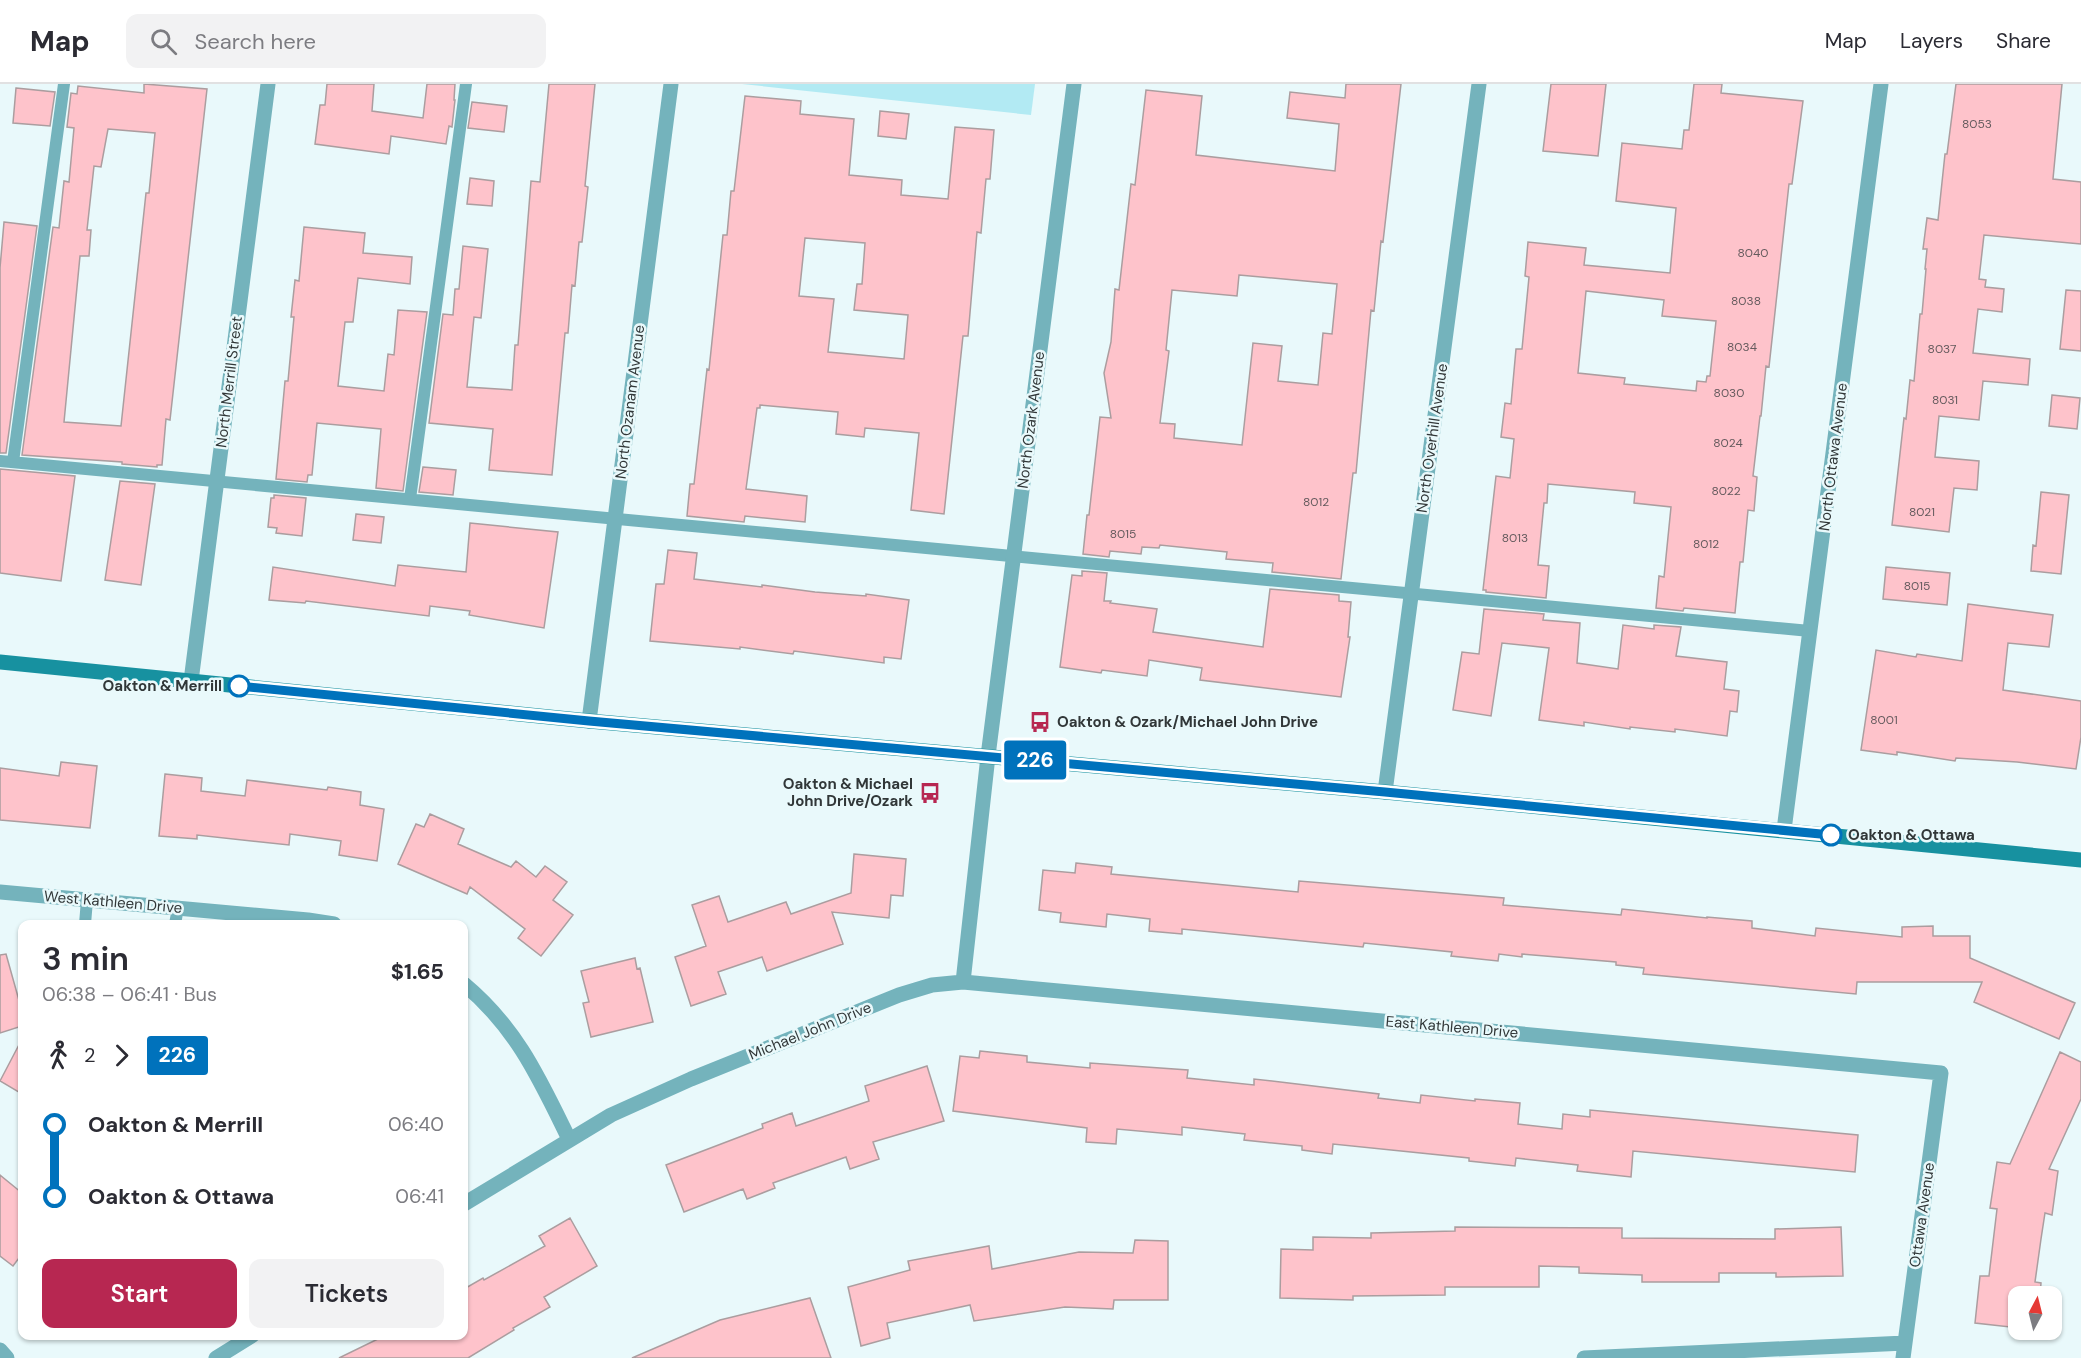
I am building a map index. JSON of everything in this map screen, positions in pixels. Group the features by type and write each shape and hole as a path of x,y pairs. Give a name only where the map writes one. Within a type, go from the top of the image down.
{"main road":[{"path":"0,663 589,721 1385,792 2081,860"}],"street":[{"name":"North Merrill Street","path":"191,681 268,84"},
{"name":"North Ozanam Avenue","path":"589,721 671,84"},
{"name":"North Ozark Avenue","path":"988,756 1074,84"},
{"name":"North Overhill Avenue","path":"1385,792 1479,84"},
{"name":"North Ottawa Avenue","path":"1784,830 1881,84"},
{"path":"963,982 988,756"},
{"name":"West Kathleen Drive","path":"0,892 295,920"},
{"name":"East Kathleen Drive","path":"963,982 1941,1073"},
{"name":"Michael John Drive","path":"468,1202 611,1115 691,1079 899,995 932,985 963,982"},
{"path":"468,988 508,1030 532,1065 569,1139"},
{"name":"Ottawa Avenue","path":"1904,1350 1941,1073"},
{"path":"216,1358 245,1340"},
{"path":"0,1350 8,1358"},
{"path":"1584,1358 1904,1350"}],"lane":[{"path":"64,84 6,461 1810,631"},
{"path":"410,499 466,84"},
{"path":"85,920 87,900"},
{"path":"176,920 178,908"}],"shaded area":[{"path":"742,84 1035,84 1031,115"}],"building":[{"path":"144,84 207,89 170,420 166,419 162,465 157,465 157,467 122,464 122,462 22,455 53,227 59,228 64,181 69,182 74,128 67,127 71,93 77,94 78,86 144,93","holes":["108,129 155,133 149,193 146,193 121,426 64,422 80,256 89,256 91,230 87,230 94,166 101,167"]},
{"path":"327,84 374,84 372,111 423,118 427,84 455,84 452,127 449,126 446,144 391,136 389,154 315,144 320,105 325,105"},
{"path":"549,84 595,84 582,242 579,242 575,286 572,285 568,333 565,333 552,475 489,470 493,429 429,423 443,314 453,315 455,289 459,289 463,246 488,249 481,318 474,317 467,387 512,390 515,345 518,345 531,181 540,182"},
{"path":"1346,84 1401,84 1374,311 1371,310 1356,473 1353,473 1341,579 1272,572 1273,563 1226,559 1227,552 1160,545 1159,548 1142,547 1141,554 1110,551 1109,557 1083,554 1100,417 1111,418 1104,373 1111,342 1115,289 1119,290 1131,184 1135,185 1146,90 1202,96 1196,155 1335,171 1339,124 1287,118 1290,92 1345,98","holes":["1239,275 1337,284 1332,334 1323,333 1318,385 1278,381 1282,346 1253,343 1242,445 1174,438 1175,424 1160,423 1169,351 1166,350 1172,290 1237,296"]},
{"path":"1551,84 1606,84 1598,156 1543,151"},
{"path":"1694,84 1722,84 1721,93 1803,101 1792,184 1789,184 1769,367 1766,366 1760,416 1753,476 1757,477 1754,511 1748,510 1735,613 1656,608 1659,576 1664,577 1671,507 1634,503 1635,492 1548,484 1538,565 1549,566 1546,598 1486,592 1483,590 1496,476 1510,478 1514,439 1501,437 1505,403 1511,404 1516,349 1522,349 1529,277 1525,276 1528,242 1586,248 1584,265 1670,273 1676,208 1616,201 1622,143 1682,149 1684,130 1689,130","holes":["1586,291 1664,300 1662,316 1716,321 1710,376 1707,376 1706,382 1697,381 1696,391 1624,384 1625,378 1578,373"]},
{"path":"1956,84 2062,84 2053,179 2081,182 2081,244 1984,235 1979,279 1986,280 1985,287 2004,289 2002,312 1978,309 1973,353 2030,359 2028,385 1983,381 1979,420 1939,416 1935,457 1979,461 1977,490 1954,488 1949,532 1892,525 1904,418 1906,419 1910,380 1914,381 1920,314 1922,314 1927,249 1923,249 1927,218 1938,220"},
{"path":"16,88 55,92 50,126 13,123"},
{"path":"745,96 801,101 800,114 854,119 849,175 902,180 901,195 948,199 955,127 994,130 990,179 986,179 981,233 977,232 968,336 963,336 944,514 911,510 919,433 865,428 864,437 836,434 838,412 760,405 760,408 757,408 746,489 807,496 805,522 745,516 744,522 687,516 690,484 694,484 707,369 709,370 723,235 727,235 731,191 734,191","holes":["805,238 865,243 862,284 857,284 854,310 908,315 904,359 828,352 834,299 799,296"]},
{"path":"472,102 507,106 504,132 468,128"},
{"path":"880,111 909,114 906,139 878,136"},
{"path":"470,178 494,181 492,206 467,204"},
{"path":"4,222 37,226 6,453 0,453 0,268"},
{"path":"304,227 365,233 363,253 412,257 410,284 358,278 353,322 345,322 338,386 384,391 388,354 394,355 398,310 427,312 403,491 376,488 381,429 317,423 312,475 308,475 307,482 276,479 285,381 288,381 295,280 299,281"},
{"path":"2066,290 2081,291 2081,351 2060,349"},
{"path":"2052,395 2080,398 2077,429 2049,426"},
{"path":"423,467 456,470 453,495 419,492"},
{"path":"0,469 75,476 61,581 0,573"},
{"path":"120,481 155,484 141,585 105,580"},
{"path":"2041,492 2069,495 2061,574 2031,571 2033,545 2036,546"},
{"path":"274,495 306,498 302,536 276,533 277,528 268,527 271,498 274,498"},
{"path":"356,514 384,517 381,543 353,540"},
{"path":"470,523 558,532 544,628 469,615 470,611 430,606 429,616 306,601 305,603 269,600 273,567 395,586 398,565 466,572"},
{"path":"668,550 697,553 694,579 909,600 901,659 884,657 884,663 794,651 793,654 740,647 740,649 650,641 656,584 664,584"},
{"path":"1886,567 1950,573 1947,605 1883,599"},
{"path":"1082,571 1107,573 1104,601 1157,609 1153,632 1263,647 1270,589 1339,595 1339,601 1351,602 1348,637 1350,637 1341,697 1200,680 1202,668 1149,660 1147,676 1060,667 1072,575 1082,576"},
{"path":"1968,604 2053,615 2049,647 2008,643 2003,690 2081,701 2081,737 2076,769 2017,762 1956,758 1955,761 1897,752 1897,755 1861,750 1876,650 1916,657 1917,654 1962,661"},
{"path":"1484,609 1544,614 1543,620 1580,623 1577,663 1618,669 1623,625 1654,629 1654,625 1681,627 1676,656 1727,662 1724,689 1739,691 1737,712 1730,711 1727,736 1675,729 1675,732 1630,727 1630,729 1584,722 1584,726 1539,720 1549,648 1502,643 1491,716 1453,710 1462,652 1479,654"},
{"path":"61,762 97,766 90,828 0,820 0,768 59,776"},
{"path":"165,774 202,778 201,791 245,796 247,780 361,792 360,805 384,809 377,861 339,855 341,841 290,834 289,845 197,835 197,839 159,836"},
{"path":"430,814 464,829 458,844 511,867 516,861 536,877 545,866 567,882 553,900 573,915 541,956 518,938 525,929 470,887 467,894 398,864 416,824 424,827"},
{"path":"854,854 906,859 903,896 891,895 889,918 832,912 843,944 767,971 762,957 718,972 726,994 691,1006 675,957 706,946 692,905 719,896 728,922 786,902 791,914 851,893"},
{"path":"1076,863 1112,867 1111,874 1298,892 1299,881 1504,898 1503,905 1621,915 1622,909 1752,921 1752,928 1815,936 1816,928 1902,937 1902,927 1933,926 1933,936 1970,936 1970,958 2075,1003 2059,1039 1974,1002 1982,982 1857,982 1856,994 1643,974 1644,968 1616,965 1616,962 1522,954 1522,957 1499,954 1498,961 1451,956 1452,952 1364,943 1363,947 1182,929 1182,934 1149,931 1150,919 1107,914 1106,927 1060,922 1061,913 1039,910 1043,870 1075,873"},
{"path":"6,954 18,997 18,1027 0,1033 0,955"},
{"path":"635,958 637,969 640,968 653,1022 591,1037 583,1003 589,1002 581,971"},
{"path":"18,1047 18,1092 0,1081"},
{"path":"980,1051 1027,1056 1027,1062 1090,1068 1090,1063 1188,1070 1187,1078 1254,1085 1254,1079 1379,1094 1378,1098 1420,1103 1421,1095 1520,1103 1518,1124 1562,1129 1563,1114 1590,1117 1590,1110 1858,1135 1855,1172 1633,1151 1631,1177 1577,1171 1578,1165 1516,1158 1515,1166 1469,1161 1469,1158 1333,1144 1332,1154 1302,1150 1302,1146 1244,1140 1245,1134 1182,1127 1182,1135 1117,1129 1116,1144 1086,1142 1087,1128 953,1111 960,1056 979,1058"},
{"path":"2060,1052 2081,1062 2081,1099 2049,1169 2058,1171 2052,1215 2045,1213 2041,1239 2035,1282 2041,1283 2041,1286 2008,1286 2008,1327 1975,1323 1980,1276 1989,1276 1997,1209 1990,1208 1997,1162 2010,1164"},
{"path":"927,1066 944,1121 873,1142 879,1159 850,1169 846,1157 773,1183 775,1188 747,1199 743,1189 684,1212 666,1165 763,1128 762,1124 792,1113 796,1126 869,1101 865,1086"},
{"path":"0,1175 18,1190 18,1259 13,1266 0,1256"},
{"path":"570,1218 597,1266 544,1297 550,1307 513,1328 514,1330 468,1358 339,1358 376,1340 468,1340 468,1287 545,1246 539,1236"},
{"path":"1455,1227 1622,1228 1622,1238 1775,1239 1775,1229 1841,1227 1843,1276 1776,1277 1776,1273 1719,1273 1719,1282 1642,1282 1642,1275 1579,1273 1579,1267 1539,1266 1539,1287 1445,1287 1445,1295 1353,1296 1353,1300 1280,1298 1281,1249 1313,1250 1313,1237 1371,1238 1371,1233 1455,1231"},
{"path":"1135,1240 1168,1241 1168,1300 1114,1300 1113,1309 1065,1307 974,1321 970,1305 887,1323 890,1338 861,1346 848,1287 910,1270 908,1261 989,1246 992,1269 1079,1252 1133,1253"},
{"path":"810,1298 831,1358 632,1358 720,1320"}],"bus line":[{"name":"226","path":"239,686 589,721 1385,792 1831,835"}],"place":[{"name":"Oakton & Merrill","path":"239,686"},
{"name":"Oakton & Ozark/Michael John Drive","path":"1040,722"},
{"name":"Oakton & Michael John Drive/Ozark","path":"930,793"},
{"name":"Oakton & Ottawa","path":"1831,835"}]}
